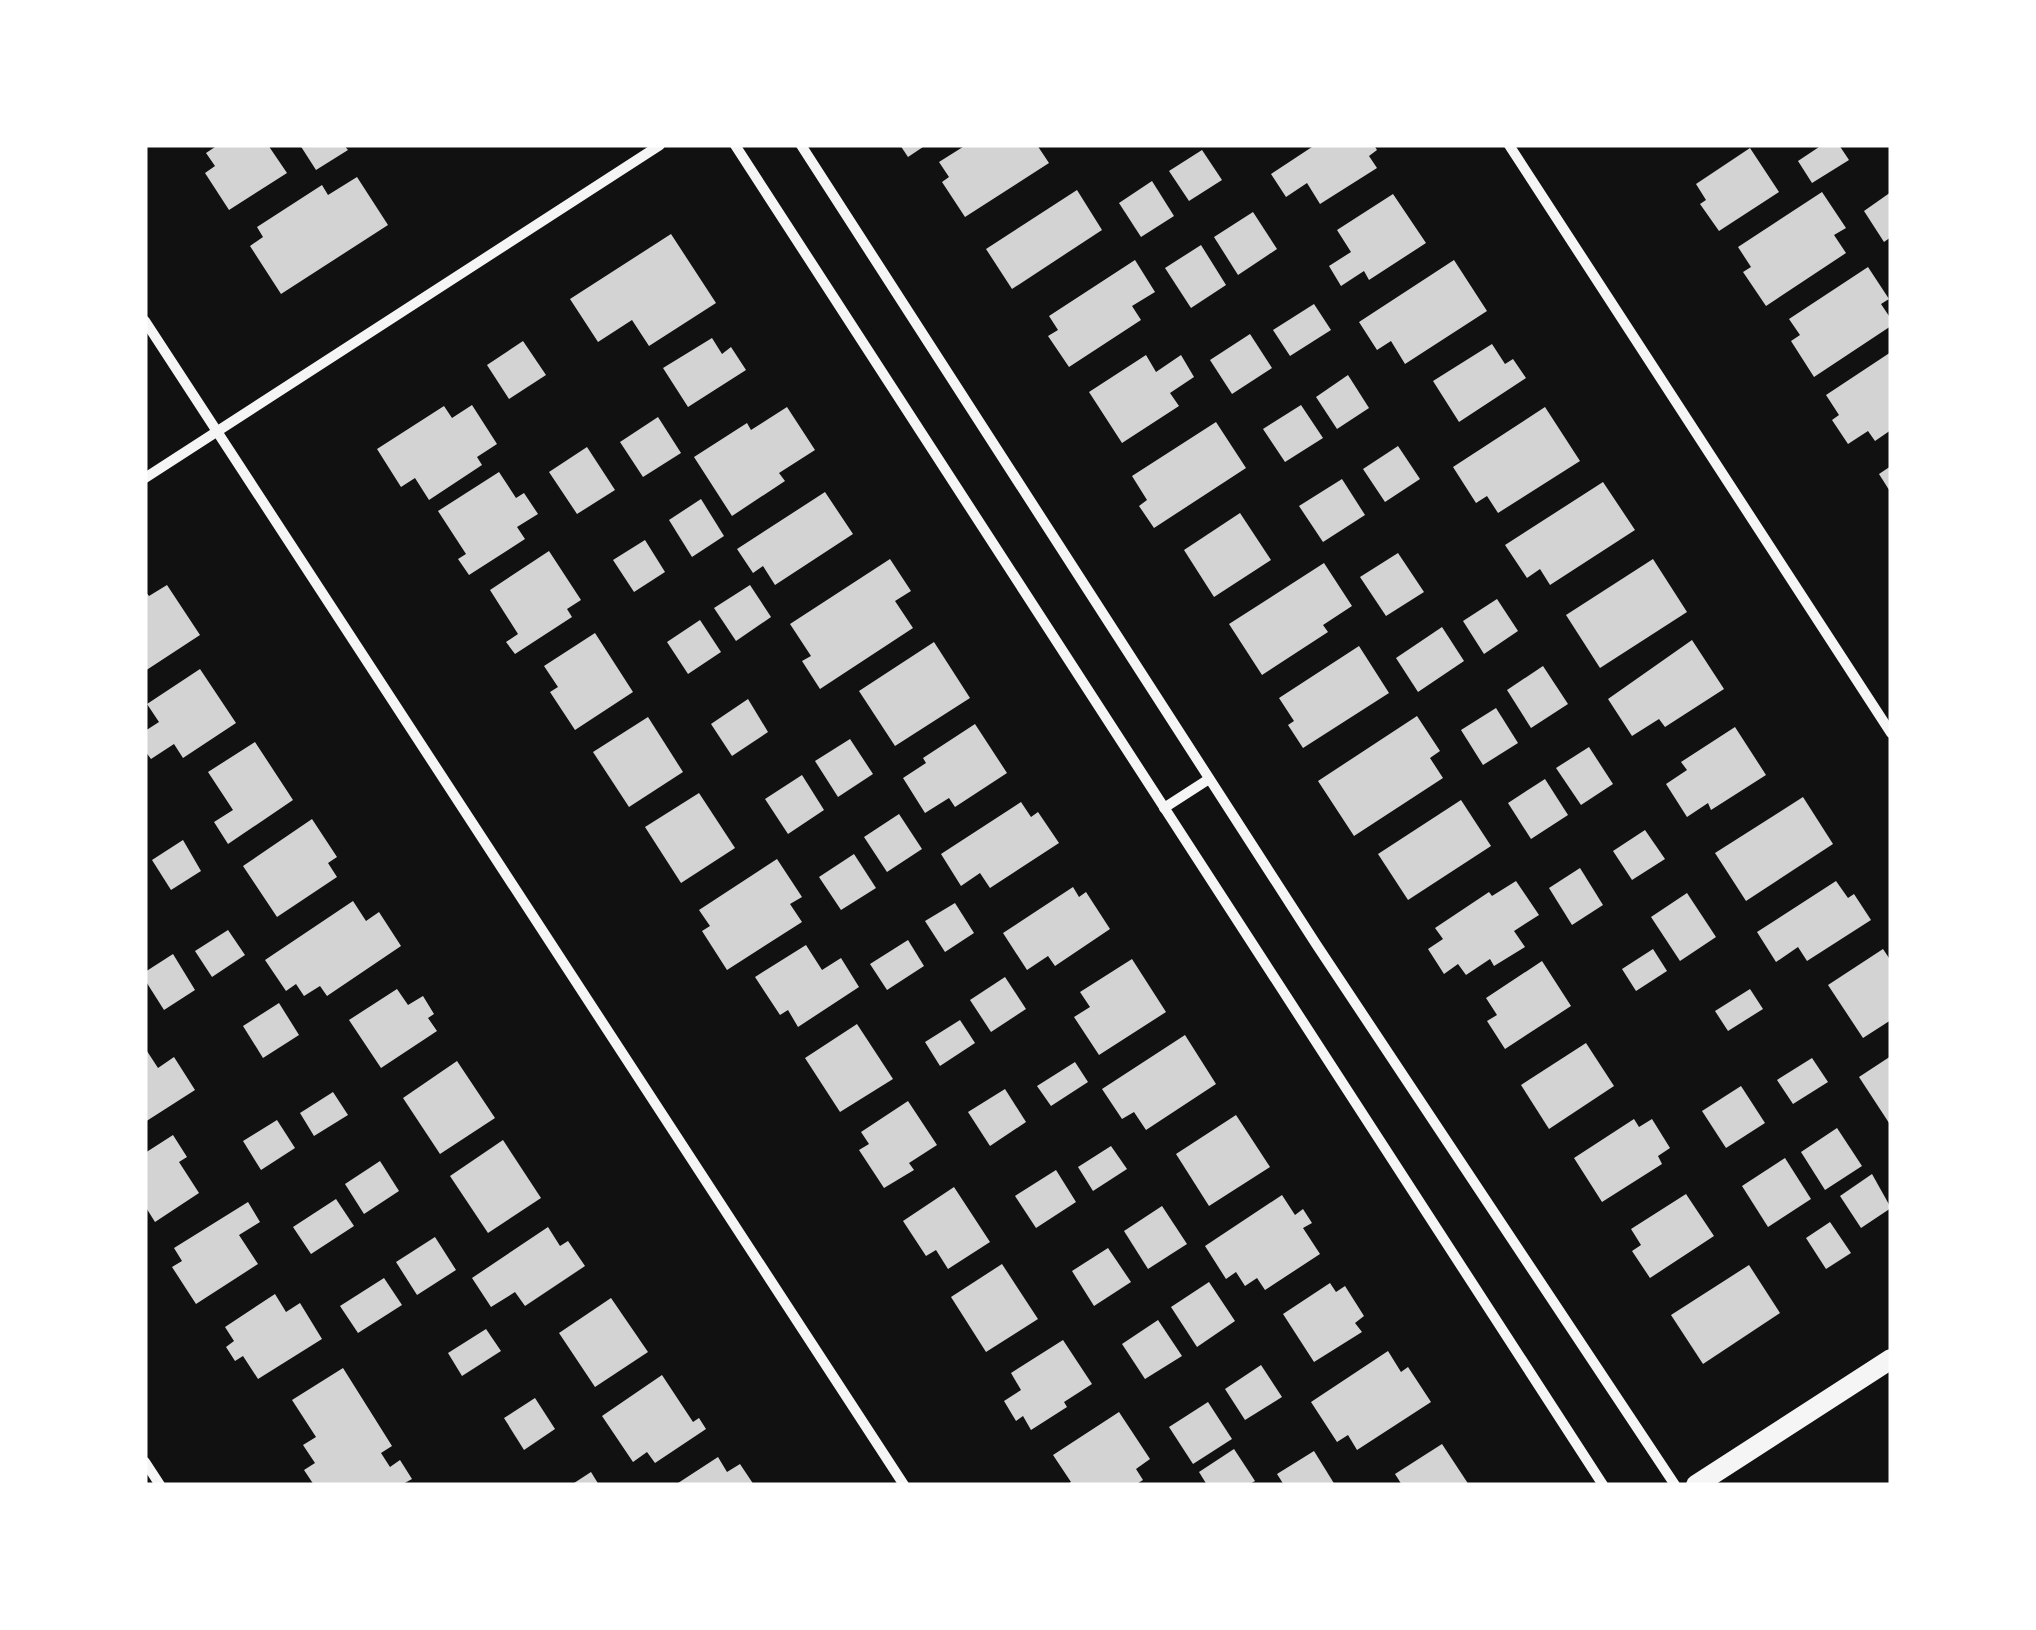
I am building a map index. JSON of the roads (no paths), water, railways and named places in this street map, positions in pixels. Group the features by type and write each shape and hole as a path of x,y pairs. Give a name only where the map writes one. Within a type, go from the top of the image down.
{"main road":[{"path":"1696,1485 1891,1359"}],"street":[{"path":"145,478 660,145"},
{"path":"735,145 1603,1485"},
{"path":"801,145 1209,779 1675,1485"},
{"path":"1509,145 1891,734"},
{"path":"145,320 904,1485"},
{"path":"1164,808 1209,779"},
{"path":"145,1462 160,1485"}]}
